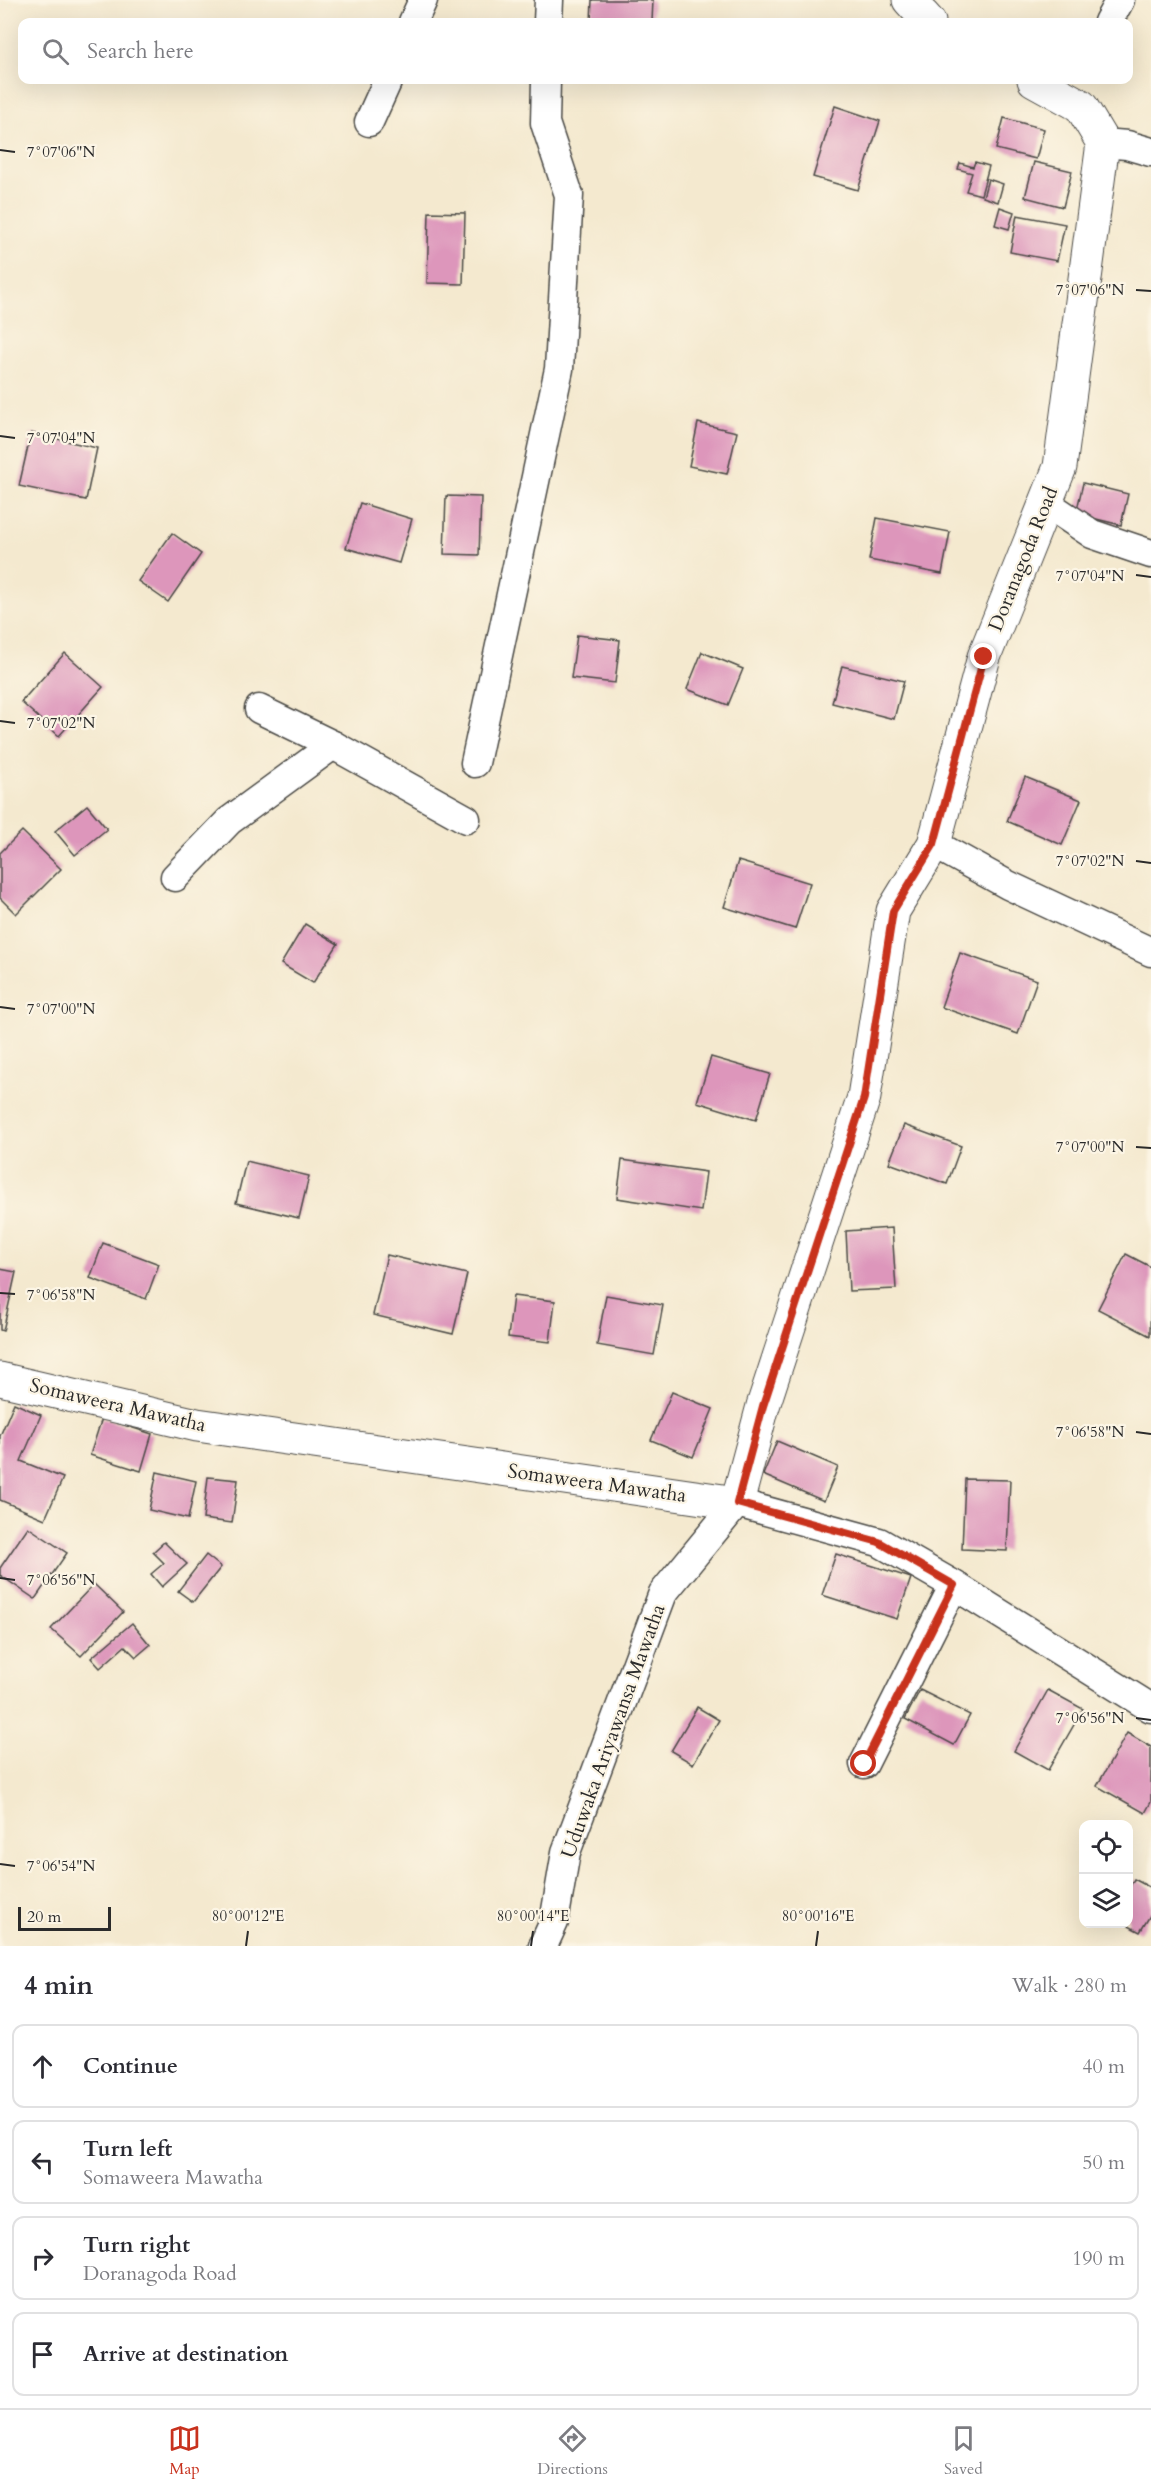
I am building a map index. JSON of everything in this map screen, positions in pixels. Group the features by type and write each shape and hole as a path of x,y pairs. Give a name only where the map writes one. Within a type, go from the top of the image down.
{"street":[{"path":"415,18 423,0"},
{"path":"548,18 549,0"},
{"path":"909,0 925,18"},
{"path":"1110,18 1120,0"},
{"path":"369,122 386,84"},
{"path":"475,763 559,369 569,195 545,123 546,84"},
{"path":"1052,84 1081,106 1103,143 1126,145 1151,152"},
{"name":"Doranagoda Road","path":"737,1503 763,1406 864,1098 893,911 934,844 984,657 1060,467 1103,143"},
{"path":"1046,503 1092,534 1151,554"},
{"path":"259,709 333,745 466,819"},
{"path":"175,877 229,821 333,745"},
{"path":"934,844 1008,885 1151,952"},
{"name":"Somaweera Mawatha","path":"0,1379 196,1425 737,1503 879,1542 954,1585 1151,1708"},
{"name":"Uduwaka Ariyawansa Mawatha","path":"543,1946 554,1922 566,1852 663,1593 737,1503"},
{"path":"864,1764 954,1585"}],"building":[{"path":"592,0 653,0 652,18 591,18"},
{"path":"835,106 880,121 858,190 813,177"},
{"path":"1004,118 1044,129 1036,159 996,149"},
{"path":"975,162 989,166 981,195 966,191 972,173 958,169 960,163 973,167"},
{"path":"1034,162 1072,171 1063,207 1025,197"},
{"path":"988,179 1003,184 998,202 983,197"},
{"path":"1000,207 1014,212 1009,229 995,225"},
{"path":"429,212 465,213 463,284 427,283"},
{"path":"1017,215 1065,224 1057,261 1010,252"},
{"path":"698,423 737,432 727,474 689,466"},
{"path":"31,433 97,448 86,500 19,486"},
{"path":"1083,483 1128,494 1121,525 1076,514"},
{"path":"446,496 481,497 479,555 444,554"},
{"path":"360,503 412,519 399,563 346,548"},
{"path":"877,518 950,532 942,574 869,560"},
{"path":"172,533 201,554 168,602 138,581"},
{"path":"577,635 620,640 615,683 571,678"},
{"path":"702,652 743,669 728,705 687,689"},
{"path":"65,653 103,687 59,736 21,702"},
{"path":"842,666 904,681 894,719 832,703"},
{"path":"1025,777 1081,800 1062,845 1007,821"},
{"path":"87,805 107,829 75,855 55,831"},
{"path":"22,831 61,869 16,914 0,898 0,853"},
{"path":"738,861 810,883 795,929 724,907"},
{"path":"305,924 338,944 313,983 281,964"},
{"path":"960,953 1037,980 1018,1034 941,1007"},
{"path":"711,1057 770,1074 756,1120 697,1102"},
{"path":"904,1125 961,1146 947,1184 889,1163"},
{"path":"622,1160 706,1172 701,1211 617,1198"},
{"path":"246,1161 309,1176 299,1218 236,1203"},
{"path":"892,1228 896,1289 849,1291 846,1231"},
{"path":"103,1243 159,1264 146,1299 90,1278"},
{"path":"1126,1254 1151,1267 1150,1336 1098,1309"},
{"path":"387,1255 467,1274 453,1334 373,1315"},
{"path":"0,1269 16,1272 3,1331 0,1330"},
{"path":"606,1295 663,1305 654,1355 597,1345"},
{"path":"513,1296 555,1301 550,1342 508,1337"},
{"path":"672,1392 713,1409 693,1457 651,1440"},
{"path":"14,1403 41,1415 21,1461 63,1478 45,1519 0,1500 0,1436"},
{"path":"102,1418 152,1434 141,1471 90,1455"},
{"path":"777,1441 838,1467 824,1501 763,1475"},
{"path":"157,1472 196,1481 188,1519 149,1510"},
{"path":"208,1477 238,1480 232,1523 203,1519"},
{"path":"965,1479 1010,1480 1007,1551 962,1549"},
{"path":"28,1527 67,1553 35,1599 0,1575 0,1568"},
{"path":"164,1542 187,1564 162,1587 151,1574 164,1563 153,1552"},
{"path":"836,1554 911,1578 897,1619 822,1595"},
{"path":"206,1555 221,1567 193,1602 178,1591"},
{"path":"94,1584 123,1612 81,1656 51,1629"},
{"path":"132,1623 150,1645 136,1657 125,1646 100,1668 91,1658"},
{"path":"920,1690 970,1715 954,1745 905,1719"},
{"path":"1048,1690 1083,1709 1048,1770 1014,1751"},
{"path":"697,1707 719,1720 693,1764 671,1751"},
{"path":"1127,1733 1151,1747 1151,1802 1145,1813 1097,1786"},
{"path":"1134,1879 1151,1888 1151,1914 1140,1932 1132,1928"}],"route":[{"path":"864,1764 954,1585 879,1542 737,1503 763,1406 864,1098 893,911 934,844 984,657"}]}
